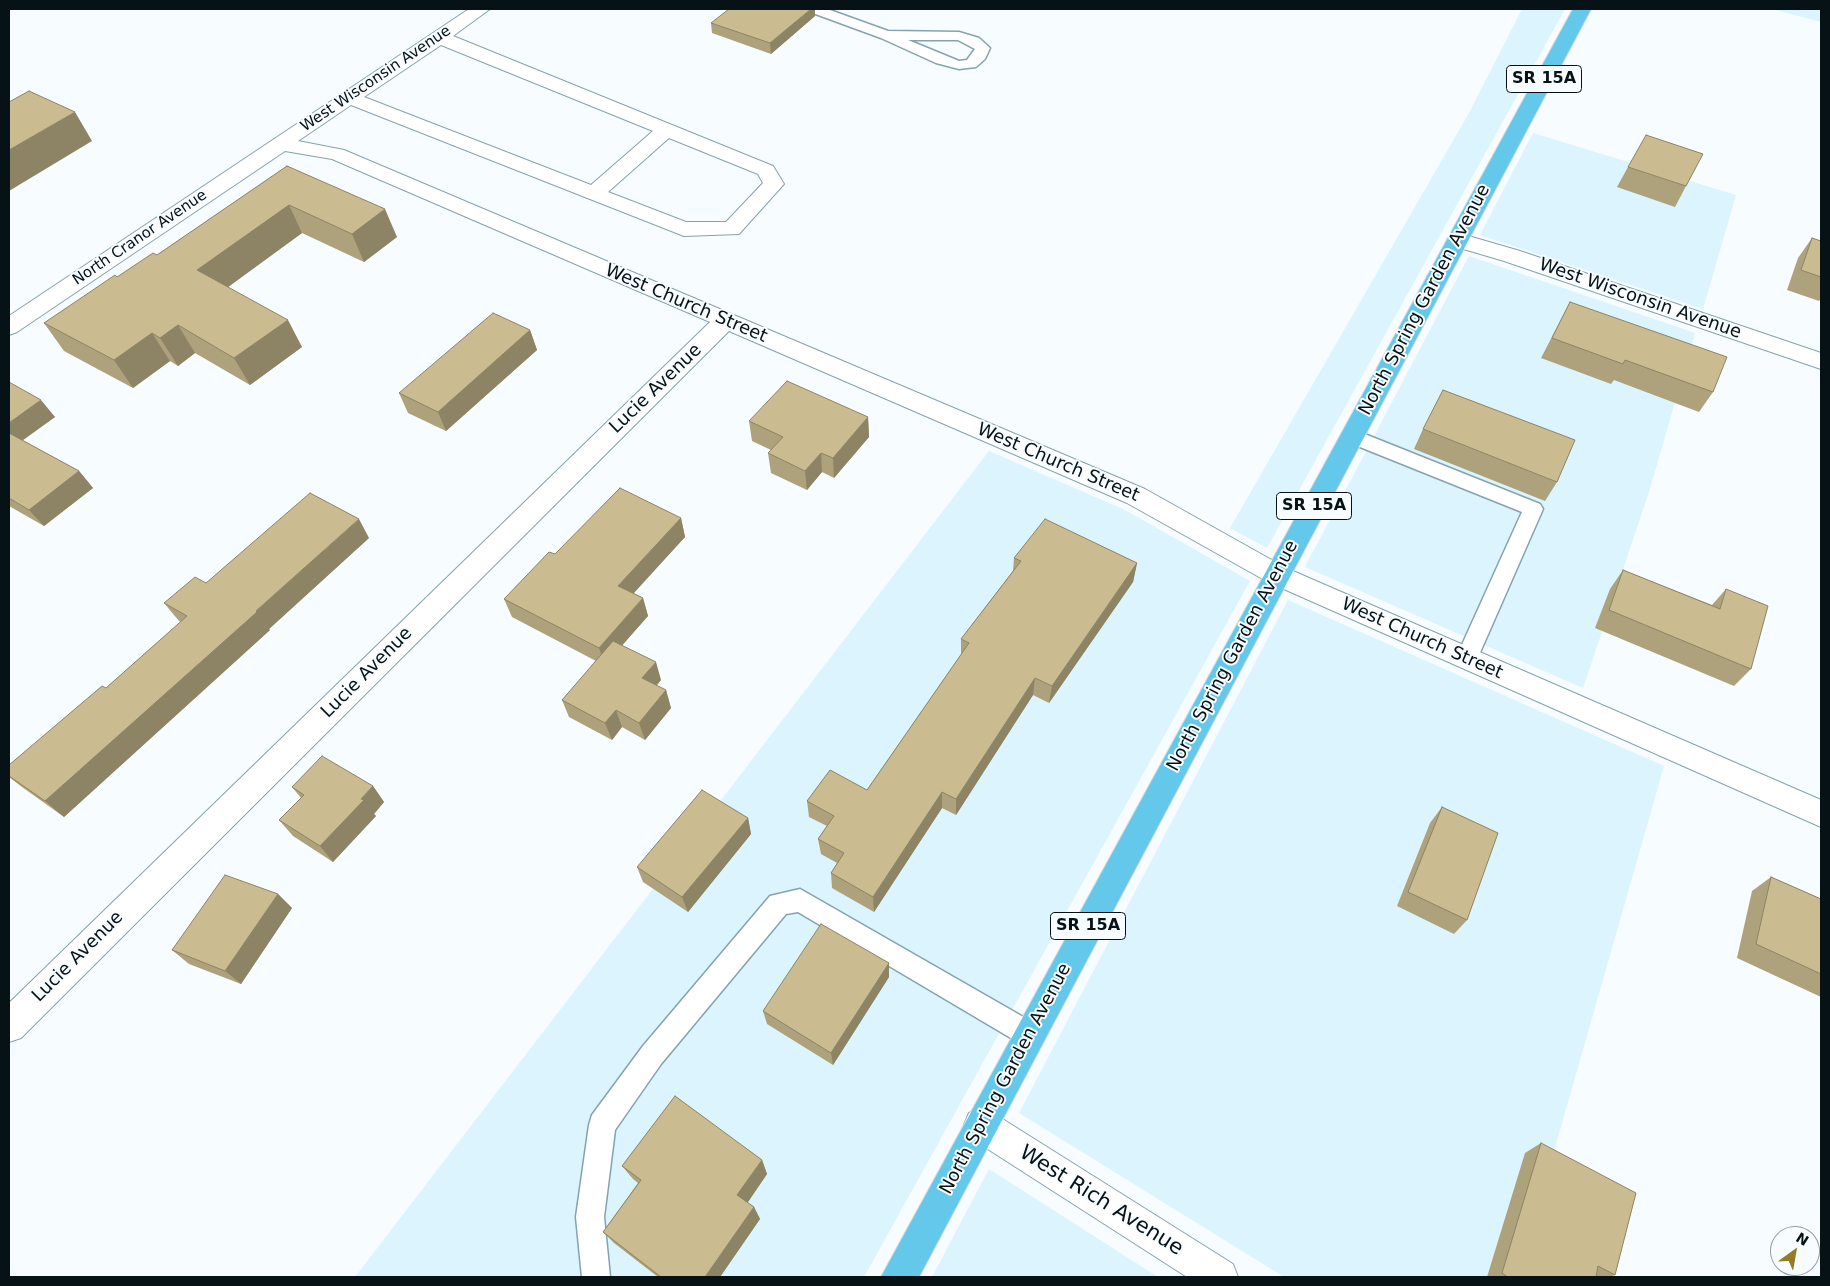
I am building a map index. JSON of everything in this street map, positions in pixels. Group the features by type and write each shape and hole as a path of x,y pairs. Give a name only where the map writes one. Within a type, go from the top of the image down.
{"highway":[{"name":"North Spring Garden Avenue","path":"899,1277 1582,9"}],"street":[{"name":"West Wisconsin Avenue","path":"277,147 348,97 481,9"},
{"path":"348,97 684,229 732,229 774,184 766,170 438,37"},
{"path":"593,194 666,130"},
{"name":"West Church Street","path":"277,147 337,154 1136,496 1277,575 1821,814"},
{"name":"North Cranor Avenue","path":"9,326 277,147"},
{"name":"West Wisconsin Avenue","path":"1458,240 1522,259 1821,361"},
{"name":"Lucie Avenue","path":"9,1026 725,321"},
{"name":"West Rich Avenue","path":"981,1125 1220,1277"}],"lane":[{"path":"815,9 886,36 941,60 959,64 972,64 980,56 983,48 974,41 959,36 886,36"},
{"path":"1352,436 1533,509 1466,658"},
{"path":"596,1277 590,1217 602,1126 652,1055 779,904 800,900 1030,1035"}],"shaded area":[{"path":"1522,9 1565,9 1267,548 1230,528 1469,113"},
{"path":"1772,9 1821,9 1821,22"},
{"path":"1533,133 1736,195 1703,309 1480,235"},
{"path":"1469,256 1695,333 1649,492 1583,688 1305,567"},
{"path":"989,451 1125,510 1250,581 864,1277 355,1277"},
{"path":"1288,600 1664,766 1518,1277 1284,1277 1019,1113"},
{"path":"989,1169 1158,1277 932,1277"}],"building":[{"path":"729,9 811,9 770,43 711,23"},
{"path":"29,91 75,112 9,150 9,102"},
{"path":"1646,135 1703,154 1686,186 1628,167"},
{"path":"287,166 385,209 352,234 289,205 197,270 288,320 234,358 178,325 160,338 152,333 114,360 44,323 115,275 117,277 153,253 157,255"},
{"path":"1812,238 1821,241 1821,277 1801,270"},
{"path":"1570,302 1727,357 1713,392 1625,360 1623,364 1552,338"},
{"path":"493,313 530,330 438,412 399,393"},
{"path":"787,381 868,417 833,458 821,453 805,471 768,453 783,437 749,421"},
{"path":"9,382 41,400 9,423"},
{"path":"1443,390 1575,440 1557,482 1423,429"},
{"path":"9,433 79,471 29,510 9,498"},
{"path":"620,488 681,518 618,586 643,598 599,648 504,599 549,552 555,554"},
{"path":"310,493 359,519 45,801 9,776 9,765 102,686 106,688 187,616 164,603 195,577 206,583"},
{"path":"1045,519 1137,563 1052,686 1035,678 956,799 942,792 873,897 831,873 844,853 818,839 834,816 807,801 830,770 867,790 969,643 961,639 1021,561 1014,558"},
{"path":"1623,570 1720,609 1726,589 1768,606 1751,669 1609,610"},
{"path":"613,641 656,662 642,678 666,690 639,723 616,710 605,723 562,700"},
{"path":"322,756 373,786 361,799 364,800 320,846 279,820 304,795 292,787"},
{"path":"702,790 748,818 682,897 637,867"},
{"path":"1442,807 1498,833 1467,920 1408,892"},
{"path":"225,875 278,894 225,971 172,950"},
{"path":"1771,877 1821,899 1821,974 1756,944"},
{"path":"821,924 889,963 831,1053 763,1011"},
{"path":"675,1096 762,1160 737,1195 754,1207 705,1277 661,1277 603,1232 641,1180 622,1166"},
{"path":"1541,1143 1636,1193 1615,1275 1598,1266 1596,1277 1508,1277 1502,1273"}]}
